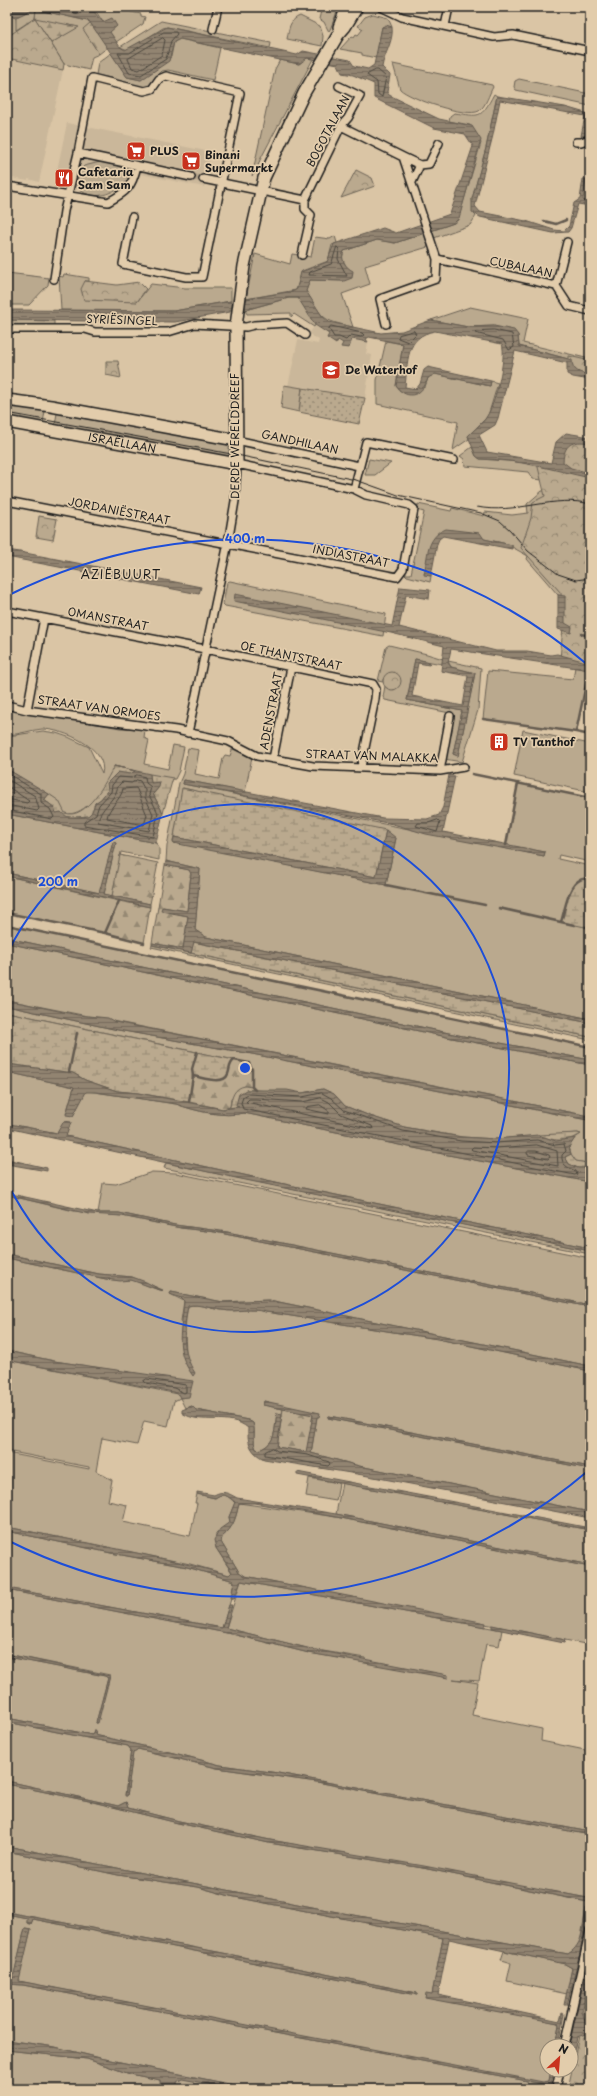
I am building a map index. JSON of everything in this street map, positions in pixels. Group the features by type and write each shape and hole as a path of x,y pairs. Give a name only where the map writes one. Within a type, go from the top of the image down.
{"street":[{"path":"213,29 218,7"},
{"name":"DERDE WERELDDREEF","path":"338,35 347,7"},
{"name":"DERDE WERELDDREEF","path":"188,733 228,543 235,501 237,464 236,326 238,306 261,192 269,165 304,93 338,35 345,27 357,7"},
{"path":"382,7 402,17 494,37 513,35 590,51"},
{"path":"445,26 449,7"},
{"path":"54,279 64,210 78,154 92,78 144,91 152,89 159,80 166,76 240,93 202,277 186,277 123,264 132,217"},
{"name":"BOGOTALAAN","path":"305,200 341,126 348,118 360,96 339,86"},
{"path":"341,126 420,165 429,164 440,143"},
{"path":"576,142 590,139"},
{"path":"78,154 191,177"},
{"path":"386,324 380,299 436,279 437,259 403,157"},
{"path":"412,182 420,165"},
{"path":"7,186 108,202 118,197 133,182 137,166"},
{"path":"203,179 305,200 305,209 311,215 302,255"},
{"path":"556,286 567,242"},
{"name":"CUBALAAN","path":"437,259 556,286 569,306 590,311"},
{"path":"236,326 246,327 286,323 305,335"},
{"name":"SYRIËSINGEL","path":"7,329 85,329 95,332 168,332 195,324 236,326"},
{"name":"ISRAËLLAAN","path":"7,400 51,406 236,440"},
{"name":"ISRAËLLAAN","path":"7,422 237,464"},
{"name":"GANDHILAAN","path":"236,440 359,466"},
{"path":"237,464 354,489 366,442 454,460"},
{"name":"INDIASTRAAT","path":"228,543 397,577 403,569 414,512 412,507 366,495 354,489"},
{"name":"JORDANIËSTRAAT","path":"7,501 228,543"},
{"name":"OMANSTRAAT","path":"7,611 205,649"},
{"path":"26,710 44,618"},
{"name":"OE THANTSTRAAT","path":"205,649 373,684 376,689 375,699 361,767"},
{"name":"ADENSTRAAT","path":"273,760 291,667"},
{"name":"STRAAT VAN ORMOES","path":"7,705 26,710 153,726 188,733"},
{"path":"440,771 450,716"},
{"name":"STRAAT VAN MALAKKA","path":"188,733 228,741 257,756 313,766 440,771 464,767"},
{"path":"566,2038 590,1930"},
{"path":"556,2089 558,2078"}],"shaded area":[{"path":"7,58 63,70 39,182 28,179 28,181 7,177"},
{"path":"67,123 211,152 204,187 140,174 75,190 54,185"},
{"name":"De Waterhof","path":"315,325 329,334 336,344 338,340 343,343 341,347 351,339 368,342 366,354 372,355 365,398 288,386 298,340 318,344 319,340 309,334"}],"green space":[{"path":"75,7 108,7 141,14 141,16 145,17 143,24 116,42 97,13"},
{"path":"322,7 339,7 329,32 324,22 319,19"},
{"path":"32,9 36,9 35,18 16,30 16,17"},
{"path":"36,9 91,22 84,29 99,54 92,57 89,70 64,64 51,43 78,27 35,19 49,41 24,56 10,34 7,37 7,15 16,17 17,30 35,18"},
{"path":"373,14 388,18 392,27 382,27 376,58 362,55 362,53 340,49 352,36 354,37 356,34 358,35 363,29 358,26 365,17"},
{"path":"300,16 320,26 323,36 322,46 287,39 292,22"},
{"path":"35,18 79,27 51,43"},
{"path":"35,18 64,64 63,70 7,58 7,37"},
{"path":"161,21 271,43 270,48 167,27 128,50 120,47"},
{"path":"91,22 108,47 99,54 83,29"},
{"path":"180,39 220,48 213,80 168,70 162,71 146,88 119,83 115,79 96,75 98,63 111,53 127,77 141,80 171,57 174,42"},
{"path":"307,58 313,59 260,160 256,172 252,176 275,69 280,60 299,64"},
{"path":"393,64 492,85 493,87 479,111 463,112 451,110 415,98 400,89"},
{"path":"519,79 590,94 590,106 516,90 514,87 515,81"},
{"path":"494,94 497,96 486,148 472,199 474,214 476,216 470,225 434,238 431,231 454,223 458,220 481,143 470,125 449,121 450,116 454,113 470,115 479,114 486,108"},
{"path":"100,162 120,167 128,175 128,179 110,193 96,196 88,195 77,186 78,173 84,166"},
{"path":"356,170 372,178 375,186 341,198"},
{"path":"425,233 428,247 365,266 370,284 342,294 353,327 328,320 324,317 306,291 310,280 344,281 347,268 342,258 344,251 377,240 395,243"},
{"path":"335,236 337,243 332,245 328,261 302,271 296,290 246,299 255,254 290,264 292,254 311,257 315,237 330,239"},
{"path":"7,273 49,278 48,285 29,305 7,305"},
{"path":"64,274 89,278 89,281 85,281 137,302 151,284 185,288 231,288 231,301 174,311 61,310 59,276 63,277"},
{"path":"85,281 117,285 139,282 146,289 137,302 84,300 81,289"},
{"path":"289,298 298,298 300,300 315,325 314,327 294,314 291,317 291,313 247,314 245,310"},
{"path":"470,307 528,319 523,343 590,359 590,375 572,360 519,346 518,335 494,326 468,327 431,320"},
{"path":"7,320 54,321 54,326 7,324"},
{"path":"386,341 403,344 396,386 400,391 425,387 428,378 435,374 490,386 491,381 498,383 488,416 468,436 469,439 453,450 458,422 377,404 377,380"},
{"path":"569,356 590,361 590,378 569,372"},
{"path":"106,361 118,361 121,378 106,375"},
{"path":"284,385 302,388 299,412 281,408"},
{"path":"302,388 365,398 359,424 299,412"},
{"path":"7,404 45,411 43,423 7,416"},
{"path":"57,413 229,445 229,457 55,425"},
{"path":"567,437 590,441 590,667 560,659 563,627 561,593 521,548 531,518 533,502 545,496 537,463 556,466"},
{"path":"472,447 476,456 480,459 519,462 542,466 553,481 533,479 528,472 465,466 464,459 460,456"},
{"path":"369,459 391,463 375,475 365,475"},
{"path":"542,491 553,491 565,596 558,595 527,559 528,556 512,547 512,545 438,532 424,574 431,576 430,582 407,576 405,574 411,574 424,512 417,510 418,504 451,511 452,508 484,516 485,512 512,515 528,513 527,504"},
{"path":"39,516 57,519 53,540 36,537"},
{"path":"230,581 386,614 383,636 225,606 223,604 227,582"},
{"path":"389,645 443,659 442,664 415,659 407,700 462,711 453,754 458,756 475,673 451,667 448,661 481,668 478,710 462,762 444,759 450,713 385,700 383,697 385,686 394,690 399,686 383,679 383,682 378,681 386,647"},
{"path":"575,667 589,670 576,732 483,719 488,671 573,679"},
{"path":"392,672 398,675 401,681 398,687 392,690 386,687 383,681 386,675"},
{"path":"7,708 120,728 145,729 144,738 149,740 144,764 168,769 173,745 184,747 179,771 175,779 104,786 97,796 83,809 72,814 66,814 63,812 59,801 7,769 8,736 43,731 68,737 89,747 102,774 102,765 99,756 92,748 72,736 61,732 42,729 9,735 11,727 7,726"},
{"path":"523,730 590,744 590,792 514,776"},
{"path":"233,747 252,757 245,792 184,780 183,784 544,856 545,852 506,845 518,783 590,798 590,862 559,855 558,859 590,866 590,879 585,878 562,921 590,928 590,1019 206,937 195,930 200,869 166,861 167,846 179,783 183,774 188,748 199,750 195,774 219,779 223,758 225,755 230,756","holes":["183,788 396,838 386,885 173,842"]},
{"path":"114,766 136,771 108,790 101,799 95,803 92,812 88,816 68,818 56,813 51,805 44,800 49,794 59,801 65,813 73,814 81,811 95,798"},
{"path":"150,774 173,778 163,813 153,794 159,787 149,781"},
{"path":"182,788 386,830 376,877 174,837"},
{"path":"7,814 156,843 159,848 159,860 121,852 112,896 104,894 116,843 113,842 100,893 7,873"},
{"path":"120,855 158,863 150,904 112,896"},
{"path":"165,865 190,870 191,874 187,911 163,907 161,910 188,916 183,949 152,943"},
{"path":"7,876 119,901 105,933 7,913"},
{"path":"585,878 590,879 590,928 561,922 571,891 579,881"},
{"path":"119,901 150,907 144,943 105,933"},
{"path":"7,925 590,1047 590,1060 458,1035 7,938"},
{"path":"193,942 590,1023 590,1037 191,953"},
{"path":"7,943 447,1037 590,1065 590,1162 575,1161 571,1154 569,1147 575,1138 581,1134 578,1133 496,1139 462,1137 404,1127 345,1106 334,1094 323,1089 302,1093 255,1090 252,1087 252,1069 249,1063 7,1012 7,1006 118,1030 252,1054 587,1120 589,1116 7,1000"},
{"path":"152,945 590,1037 590,1040 151,947"},
{"path":"7,1012 234,1060 230,1065 226,1078 222,1080 212,1080 193,1076 189,1102 117,1091 85,1080 73,1073 7,1064"},
{"path":"234,1060 249,1063 252,1069 252,1087 245,1086 231,1099 230,1107 223,1109 189,1102 193,1076 219,1080 227,1077 230,1065"},
{"path":"7,1072 74,1087 66,1114 73,1116 86,1091 95,1092 176,1104 210,1113 228,1115 244,1113 443,1154 590,1182 590,1248 312,1190 66,1136 71,1122 57,1133 9,1124 7,1125"},
{"path":"241,1087 252,1087 255,1090 246,1090 240,1106 223,1109 230,1107 234,1093"},
{"path":"581,1134 565,1140 554,1140 538,1135"},
{"path":"571,1154 576,1161 587,1163 590,1162 590,1168 578,1168 569,1164 565,1157"},
{"path":"166,1163 590,1251 590,1254 164,1168"},
{"path":"152,1172 176,1173 590,1258 590,1305 227,1232 175,1225 119,1213 98,1213 103,1183 116,1184"},
{"path":"7,1195 74,1211 122,1216 181,1228 215,1232 590,1307 590,1366 269,1300 223,1302 171,1292 170,1294 184,1301 181,1321 187,1362 185,1334 188,1306 196,1305 228,1311 260,1311 438,1339 590,1371 590,1467 329,1416 328,1418 590,1469 590,1512 359,1466 311,1453 317,1417 264,1401 263,1405 283,1409 282,1414 277,1413 272,1440 269,1444 259,1450 256,1449 255,1446 253,1423 248,1420 196,1410 192,1406 185,1408 180,1398 174,1401 168,1426 144,1421 137,1445 102,1438 96,1471 112,1480 108,1501 127,1505 123,1522 190,1536 197,1503 195,1503 197,1494 215,1498 223,1495 230,1498 235,1503 229,1517 230,1522 216,1534 216,1548 232,1573 229,1575 190,1564 7,1527 7,1453 89,1469 89,1467 7,1451 7,1360 178,1394 193,1382 54,1361 7,1351 7,1258 106,1279 132,1280 155,1289 163,1290 132,1277 99,1274 7,1254"},
{"path":"283,1409 313,1414 307,1452 277,1447"},
{"path":"309,1478 339,1483 336,1501 306,1496"},
{"path":"342,1483 590,1530 590,1565 336,1514"},
{"path":"239,1503 336,1517 590,1567 590,1645 245,1576 239,1572 221,1542 222,1537 234,1522"},
{"path":"7,1531 187,1567 234,1581 231,1599 222,1628 7,1588"},
{"path":"241,1581 502,1630 499,1646 486,1644 479,1681 453,1679 478,1683 472,1715 542,1729 541,1741 590,1751 590,1832 278,1773 220,1765 94,1735 94,1730 92,1735 7,1718 7,1657 105,1676 108,1678 96,1723 110,1675 7,1654 7,1590 232,1634 309,1653 365,1662 365,1658 311,1649 226,1628"},
{"path":"7,1722 128,1746 131,1750 125,1795 127,1796 133,1752 138,1749 217,1768 317,1782 590,1835 590,1890 588,1898 270,1840 179,1821 128,1808 126,1802 118,1806 7,1781"},
{"path":"7,1784 89,1801 178,1823 269,1843 423,1868 587,1902 580,1943 576,1949 568,1954 332,1911 7,1846"},
{"path":"7,1851 118,1875 198,1887 230,1896 443,1938 432,1995 558,2023 559,2026 557,2038 539,2038 539,2078 550,2078 549,2081 543,2083 18,1981 31,1929 25,1928 13,1979 7,1979 7,1914 28,1918 27,1923 31,1924 33,1919 417,1995 417,1993 228,1954 7,1912"},
{"path":"504,1951 565,1964 572,1968 567,1994 507,1981 511,1963 501,1960"},
{"path":"590,1982 590,2089 568,2089 570,2078 579,2078 578,2038"},
{"path":"7,1984 23,1985 543,2084 548,2087 548,2089 254,2089 100,2058 55,2047 7,2040"},
{"path":"7,2050 87,2059 130,2074 160,2080 161,2089 7,2089"},
{"path":"181,2078 236,2089 177,2089 177,2082"}],"water":[{"path":"7,7 75,7 93,11 103,22 112,18 117,26 110,32 120,47 125,50 167,27 297,55 303,51 350,60 354,66 368,69 374,65 382,27 386,25 392,27 392,37 382,67 390,75 387,92 389,95 439,119 472,126 481,140 459,218 454,223 395,243 377,240 344,251 343,260 353,271 352,278 344,281 310,280 306,291 322,316 329,322 381,333 402,331 431,320 468,327 494,326 514,330 518,335 519,346 572,360 573,367 577,371 590,375 590,380 573,377 567,374 567,363 515,351 495,425 479,435 487,452 551,463 556,442 566,433 590,437 590,443 578,442 567,447 563,462 571,468 590,473 590,478 522,463 494,459 480,459 476,456 468,436 485,419 493,402 502,369 502,344 435,331 425,334 418,338 413,344 408,360 405,387 416,389 420,384 424,370 428,367 491,381 490,386 435,374 428,378 423,389 410,395 405,394 396,386 403,344 369,337 366,339 368,342 352,339 349,348 341,347 343,343 338,340 336,344 327,338 329,334 315,325 298,298 288,298 245,310 245,308 230,310 230,312 175,322 7,320 7,310 174,311 231,301 231,303 246,301 246,299 294,291 297,289 301,272 327,262 334,244 383,228 396,233 450,214 473,146 465,134 434,128 374,98 374,84 353,75 342,73 338,64 307,58 299,64 180,39 174,42 169,61 141,80 127,77 89,21 33,9 21,15 12,16 7,15"},
{"path":"497,96 565,107 589,114 585,136 581,136 585,116 500,100 493,135 475,206 480,212 526,221 554,230 564,231 569,226 574,203 580,199 583,179 586,179 583,200 590,203 590,206 578,204 571,228 568,232 553,233 480,217 472,212 472,199 486,148"},
{"path":"446,529 480,533 484,539 512,545 512,549 443,536 439,539 437,544 431,576 424,575 427,554 431,542 439,532"},
{"path":"7,550 201,587 199,594 7,557"},
{"path":"400,587 430,590 429,599 406,595 399,627 496,651 527,651 551,655 557,654 590,663 590,670 451,649 448,663 451,667 475,673 458,756 453,754 462,711 407,700 415,659 430,662 429,665 418,663 412,696 463,706 468,676 441,671 444,646 391,633 234,601 235,594 392,626"},
{"path":"558,595 565,596 565,623 572,627 571,633 558,629"},
{"path":"114,766 150,774 151,783 160,782 159,787 153,794 163,813 156,843 7,814 7,769 49,794 44,800 54,807 56,813 61,812 67,816 80,817 91,814 95,803 101,799 108,790 107,783 118,772 130,774 135,771"},
{"path":"449,775 455,776 443,832 545,852 544,856 426,834 393,824 183,784 184,780 383,818 427,819 439,815 443,807"},
{"path":"386,830 396,838 386,885 173,843 174,837 376,877"},
{"path":"113,842 116,843 104,894 150,904 150,907 7,876 7,873 99,893"},
{"path":"166,861 200,869 195,930 206,937 590,1019 590,1023 194,942 191,953 152,945 152,943 183,949 188,916 161,911 162,907 187,911 191,874 189,870 165,865"},
{"path":"7,938 458,1035 590,1060 590,1065 447,1037 7,943"},
{"path":"7,1000 78,1015 108,1018 115,1022 589,1116 588,1120 252,1054 118,1030 7,1006"},
{"path":"7,1064 73,1073 85,1080 117,1091 138,1093 223,1109 239,1107 236,1105 239,1094 246,1090 287,1090 302,1093 323,1089 334,1094 345,1106 404,1127 462,1137 496,1139 538,1135 556,1141 575,1138 569,1147 571,1154 565,1157 569,1164 578,1168 590,1168 590,1182 443,1154 244,1113 228,1115 210,1113 176,1104 95,1092 86,1092 73,1116 66,1115 74,1087 7,1072"},
{"path":"64,1121 71,1122 66,1136 312,1190 590,1248 590,1251 236,1178 7,1128 9,1124 57,1133"},
{"path":"7,1159 47,1168 47,1171 7,1164"},
{"path":"7,1193 98,1213 119,1213 175,1225 227,1232 590,1305 590,1307 215,1232 181,1228 122,1216 89,1214 7,1195"},
{"path":"7,1254 99,1274 132,1277 146,1282 163,1291 131,1280 120,1281 106,1279 7,1258"},
{"path":"171,1292 223,1302 269,1300 590,1366 590,1371 438,1339 260,1311 228,1311 192,1305 188,1306 185,1324 185,1341 188,1357 195,1373 193,1376 183,1357 180,1340 184,1301 181,1298 170,1294"},
{"path":"7,1351 54,1361 193,1381 189,1397 180,1398 178,1394 173,1392 7,1360"},
{"path":"264,1401 320,1413 319,1417 317,1417 311,1453 359,1466 590,1512 590,1518 363,1475 264,1459 253,1451 249,1443 248,1428 241,1423 224,1420 198,1419 182,1413 182,1410 192,1406 196,1410 248,1420 253,1423 255,1446 256,1449 259,1450 269,1444 272,1440 277,1413 282,1414 277,1447 306,1452 313,1415 263,1405"},
{"path":"329,1416 590,1467 590,1469 328,1418"},
{"path":"297,1472 590,1528 590,1530 297,1475"},
{"path":"197,1492 214,1495 226,1493 237,1498 336,1514 590,1565 590,1567 336,1517 254,1503 239,1503 232,1526 222,1537 221,1542 239,1572 245,1576 486,1623 485,1627 241,1581 234,1599 231,1599 234,1581 187,1567 7,1531 7,1527 146,1555 229,1575 232,1572 216,1548 214,1540 220,1529 230,1522 229,1517 235,1502 223,1495 215,1498 197,1494"},
{"path":"7,1588 222,1628 229,1605 232,1605 226,1628 311,1649 448,1675 448,1678 309,1653 232,1634 7,1590"},
{"path":"492,1625 565,1640 564,1643 492,1628"},
{"path":"7,1654 110,1676 98,1723 96,1723 108,1678 105,1676 7,1657"},
{"path":"7,1718 92,1735 94,1730 96,1730 95,1735 220,1765 278,1773 590,1832 590,1835 317,1782 217,1768 138,1749 133,1753 127,1796 125,1796 131,1750 128,1746 7,1722"},
{"path":"7,1781 118,1806 126,1802 128,1808 179,1821 270,1840 424,1866 587,1898 590,1891 588,1902 423,1868 269,1843 178,1823 89,1801 7,1784"},
{"path":"7,1846 332,1911 568,1954 580,1940 586,1908 588,1909 580,1952 590,1955 590,1980 582,2011 585,2021 590,2023 588,2033 577,2038 571,2038 589,1958 579,1956 567,2005 564,2005 572,1968 565,1964 449,1939 438,1995 560,2021 562,2013 564,2014 560,2038 557,2038 559,2026 558,2023 425,1998 426,1993 432,1994 443,1938 230,1896 198,1887 118,1875 7,1851"},
{"path":"7,1912 228,1954 417,1993 417,1995 33,1919 31,1924 27,1923 27,1918 7,1914"},
{"path":"25,1928 31,1929 19,1981 543,2082 549,2081 550,2078 552,2078 550,2089 543,2084 23,1985 7,1984 7,1979 13,1978"},
{"path":"7,2040 55,2047 100,2058 254,2089 236,2089 182,2079 177,2082 177,2089 161,2089 160,2080 130,2074 87,2059 7,2050"}],"waterway":[{"path":"544,221 556,224 566,220"},
{"path":"581,634 590,636"},
{"path":"589,670 576,732 590,735"},
{"path":"483,719 576,732"},
{"path":"472,774 590,798"},
{"path":"506,845 518,783"},
{"path":"561,922 567,900 573,886 583,879 590,879"},
{"path":"386,885 485,905"},
{"path":"119,901 105,933 144,943"},
{"path":"499,908 574,925"},
{"path":"7,913 105,933"},
{"path":"7,925 590,1047"},
{"path":"586,927 590,928"},
{"path":"69,1072 77,1033"},
{"path":"193,1076 192,1069 197,1052"},
{"path":"189,1102 193,1076 212,1080 222,1080 226,1078 230,1065 234,1060 249,1063 252,1069 252,1087 255,1090"}],"tunnel":[{"path":"191,177 203,179"}],"tram line":[{"path":"7,413 237,455 356,480 398,495 481,513 500,521 528,551 558,574 576,580 590,578"},
{"path":"477,507 491,509 506,508 563,501 590,504"}],"place":[{"name":"PLUS","path":"136,151"},
{"name":"Binani Supermarkt","path":"191,161"},
{"name":"Cafetaria Sam Sam","path":"64,178"},
{"name":"De Waterhof","path":"331,370"},
{"name":"TV Tanthof","path":"499,742"}],"district":[{"name":"AZIËBUURT","path":"121,575"}]}
